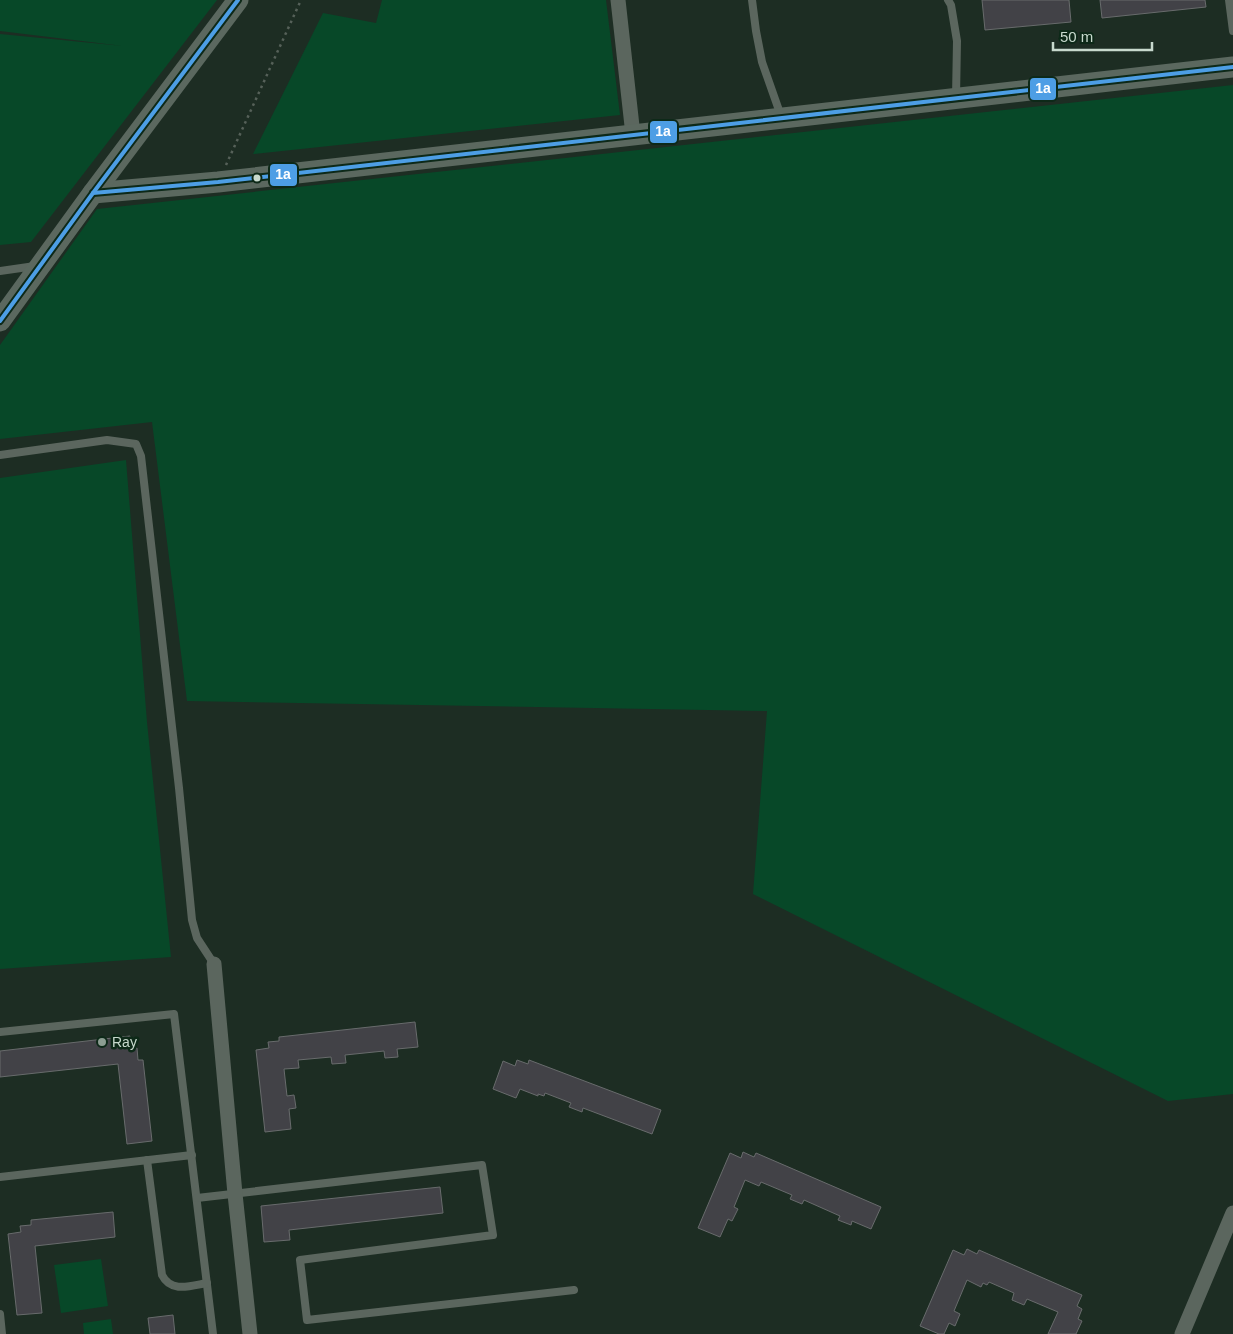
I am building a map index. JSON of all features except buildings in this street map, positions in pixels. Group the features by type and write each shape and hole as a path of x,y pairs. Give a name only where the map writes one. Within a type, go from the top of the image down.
{"main road":[{"path":"0,321 93,193 238,0"},
{"path":"93,193 218,182 1233,67"}],"street":[{"path":"618,0 633,135"},
{"path":"214,964 250,1334"},
{"path":"1182,1334 1233,1213"}],"lane":[{"path":"752,0 762,62 782,118"},
{"path":"948,0 957,41 956,98"},
{"path":"1229,0 1233,31"},
{"path":"0,271 40,266"},
{"path":"0,455 108,440 136,444 141,456 192,920 197,938 214,964"},
{"path":"0,1032 174,1014 213,1334"},
{"path":"0,1177 192,1155"},
{"path":"148,1160 162,1275 165,1281 178,1288 207,1283"},
{"path":"197,1198 482,1165 493,1235 300,1260 307,1320 574,1290"},
{"path":"0,1314 2,1334"}],"path":[{"path":"218,182 301,0"}],"green space":[{"path":"0,0 217,0 31,242 0,245 0,34 123,46 0,31"},
{"path":"382,0 606,0 620,115 253,154 323,13 376,23"},
{"path":"1233,85 1233,1094 1168,1101 753,894 767,711 187,701 152,422 0,439 0,345 97,209"},
{"path":"126,460 147,722 171,957 0,969 0,478"},
{"path":"101,1259 108,1306 61,1313 54,1265"},
{"path":"111,1319 113,1334 84,1334 83,1323"}],"transit line":[{"name":"1a","path":"0,321 93,193 238,0"},
{"name":"1a","path":"93,193 218,182 1233,67"}],"place":[{"name":"Ray","path":"102,1042"}]}
